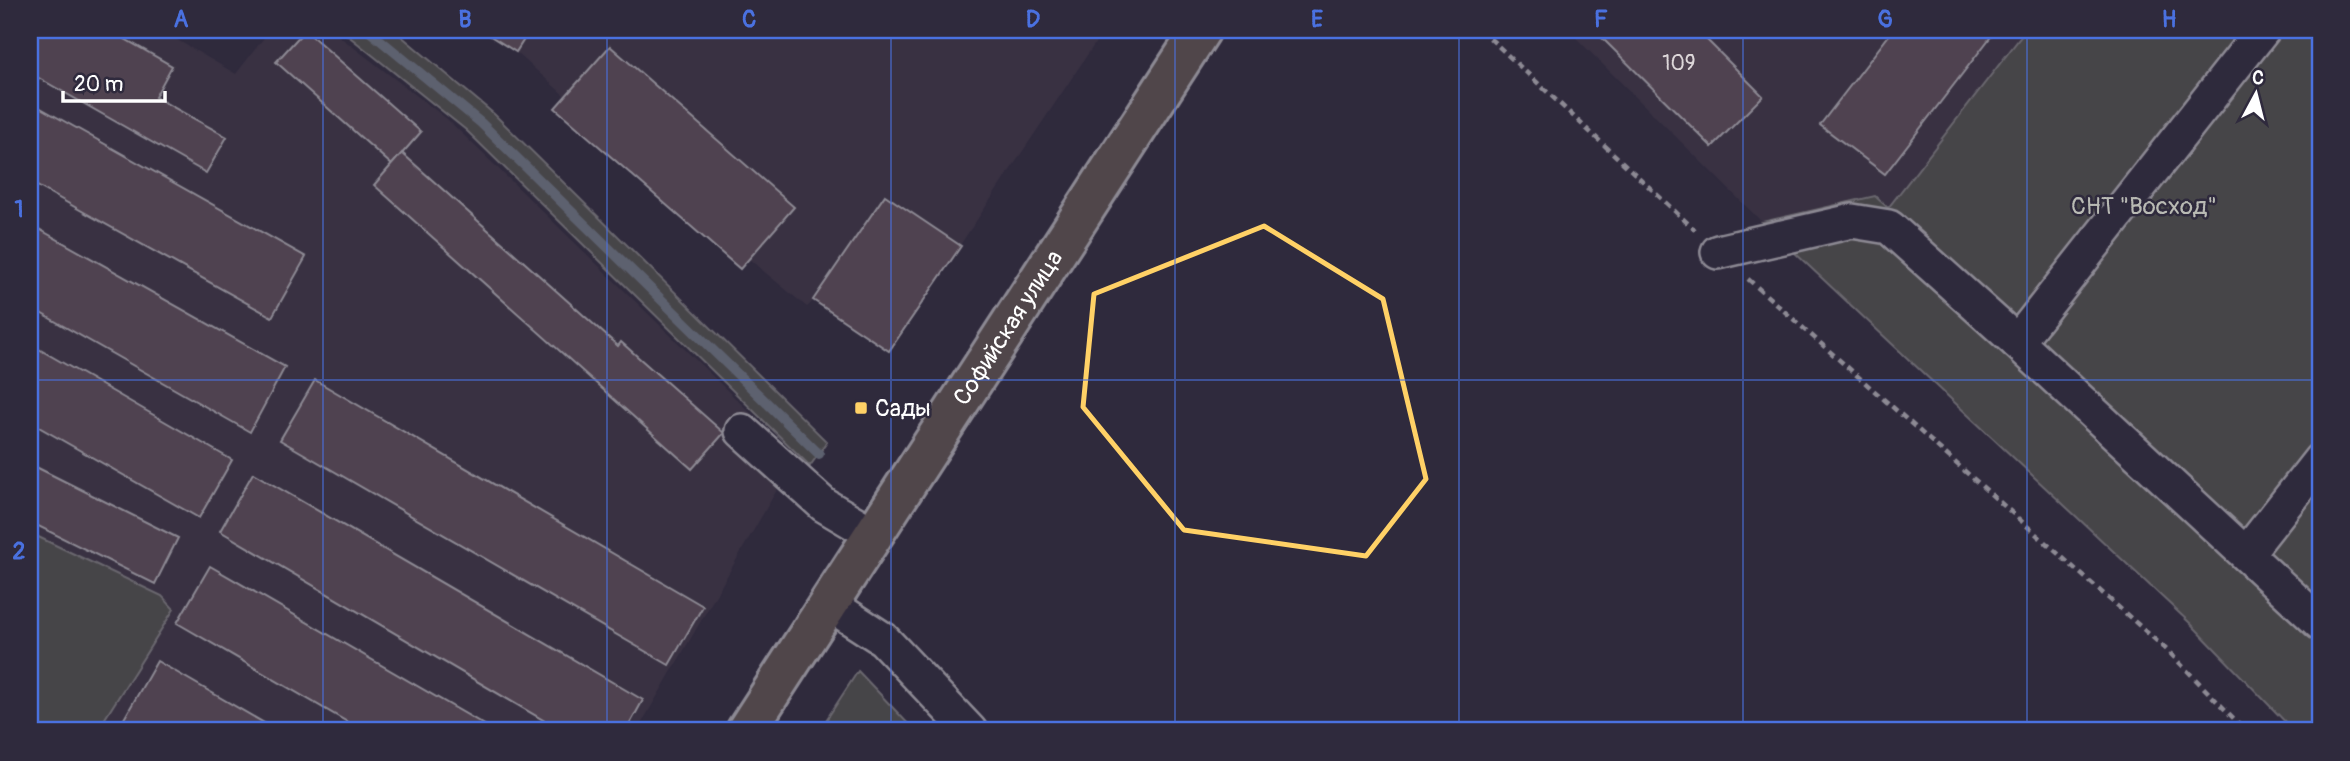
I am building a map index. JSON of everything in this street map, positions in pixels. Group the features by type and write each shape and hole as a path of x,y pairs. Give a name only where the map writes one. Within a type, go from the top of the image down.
{"main road":[{"name":"Софийская улица","path":"746,731 1201,30"}],"street":[{"path":"2017,342 2263,30"},
{"path":"1718,252 1852,221 1889,228 2017,342 2320,623"},
{"path":"741,430 824,505 873,534"},
{"path":"2246,554 2320,460"},
{"path":"829,604 883,639 970,731"}],"path":[{"path":"1481,30 1718,252 2168,652 2246,731"}],"highlighted area":[{"path":"1264,226 1383,299 1426,479 1366,556 1184,530 1083,407 1094,294"}],"shaded area":[{"path":"30,30 160,30 236,74 270,30 331,30 447,119 796,457 637,731 97,731 174,609 162,596 30,533"},
{"path":"481,30 1104,30 889,351 814,300 807,307 749,259 740,269 555,108 565,96 516,52"},
{"path":"1568,30 2026,30 1888,208 1874,196 1762,222"}],"green space":[{"path":"341,30 394,30 494,114 827,442 810,466 466,130"},
{"name":"СНТ \"Восход\"","path":"2026,30 2320,30 2320,731 2294,731 2191,624 1762,222 1875,196 1888,208"},
{"path":"30,533 162,596 174,609 97,731 30,731"},
{"path":"858,671 915,731 819,731"}],"building":[{"path":"30,30 109,30 172,66 155,97 227,137 206,173 30,73"},
{"path":"305,30 421,132 392,165 276,62"},
{"path":"481,30 530,30 516,52"},
{"path":"1594,30 1697,30 1763,96 1712,147"},
{"path":"1893,30 1996,30 1885,174 1820,125"},
{"path":"610,46 794,207 740,269 555,108"},
{"path":"30,102 306,257 272,317 30,182"},
{"path":"402,153 618,346 621,342 724,433 692,469 374,185"},
{"path":"885,195 961,246 889,351 813,300"},
{"path":"30,224 285,367 250,432 30,307"},
{"path":"30,344 232,460 199,518 30,422"},
{"path":"315,380 703,606 669,665 280,440"},
{"path":"30,464 178,538 155,584 30,522"},
{"path":"253,473 643,700 626,731 562,731 220,531"},
{"path":"210,566 495,731 363,731 177,623"},
{"path":"157,661 278,731 134,731 121,724"}],"waterway":[{"path":"368,30 481,123 819,454"}],"place":[{"name":"Сады","path":"861,408"}]}
